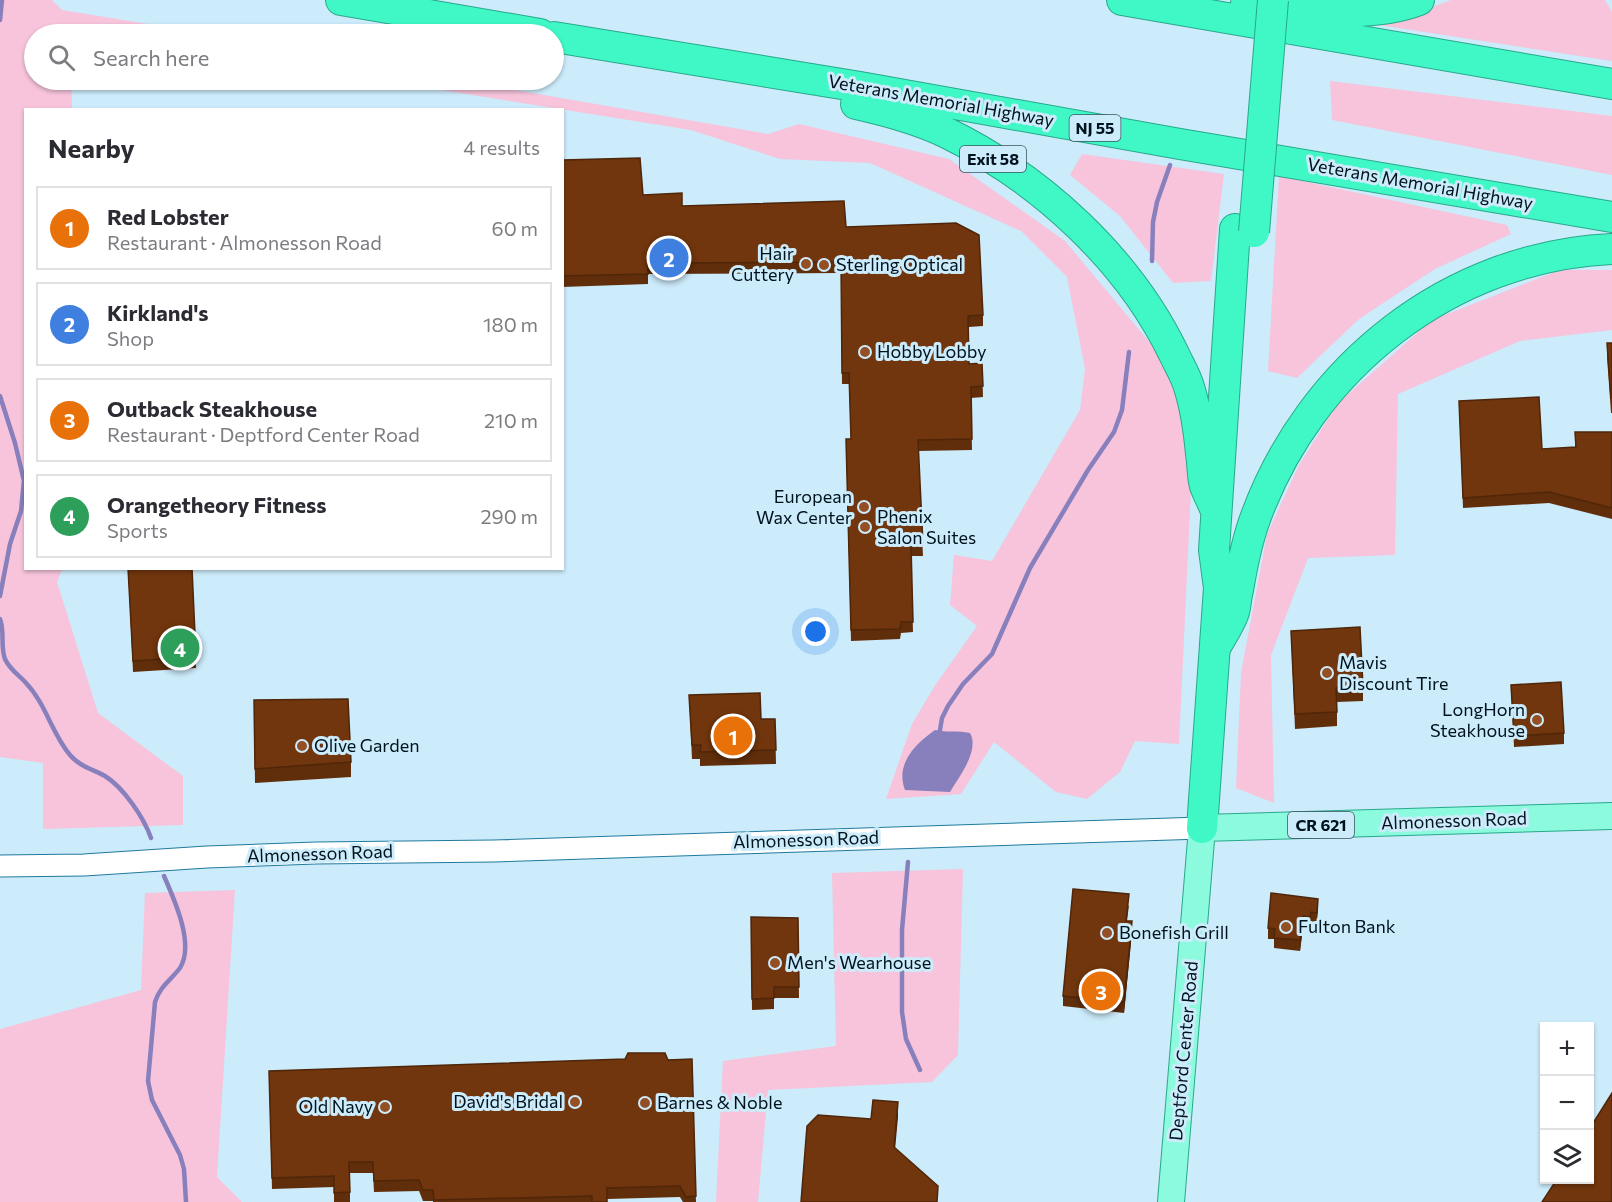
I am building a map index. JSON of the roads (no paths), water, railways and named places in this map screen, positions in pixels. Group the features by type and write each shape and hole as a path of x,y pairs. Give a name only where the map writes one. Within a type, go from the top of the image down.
{"highway":[{"path":"342,0 482,24"},
{"path":"1122,0 1612,84"},
{"name":"Exit 58","path":"1219,588 1214,550 1216,511 1245,231 1253,0"},
{"path":"1202,828 1219,588 1230,550 1245,231 1273,0"},
{"path":"1168,8 1213,1 1318,9 1378,10 1407,5 1419,0"},
{"name":"Exit 58","path":"566,39 656,61 801,91 908,118 945,132 1017,174 1081,228 1148,307 1189,386 1198,428 1205,485 1216,511"},
{"name":"Veterans Memorial Highway","path":"566,39 860,87 1612,217"},
{"path":"1215,648 1234,612 1244,557 1254,520 1271,480 1292,441 1315,406 1345,372 1387,333 1418,311 1476,280 1512,267 1554,256 1587,250 1612,249"}],"main road":[{"name":"Almonesson Road","path":"1202,828 1612,816"},
{"name":"Deptford Center Road","path":"1171,1202 1202,828"}],"street":[{"name":"Almonesson Road","path":"0,866 84,865 315,853 494,851 1202,828"}],"waterway":[{"path":"0,20 2,0"},
{"path":"1152,261 1153,222 1157,202 1170,165"},
{"path":"939,736 942,718 948,706 963,684 992,654 1030,568 1088,470 1114,432 1122,410 1129,352"},
{"path":"0,396 24,481 21,511 10,544 0,596"},
{"path":"0,619 5,659 33,691 64,747 77,762 105,776 119,788 138,813 151,838"},
{"path":"908,862 902,930 902,1012 906,1039 920,1070"},
{"path":"164,876 181,922 185,947 180,968 163,987 155,1002 148,1081 152,1100 180,1155 184,1169 186,1202"}],"place":[{"name":"Kirkland's","path":"669,258"},
{"name":"Hair Cuttery","path":"806,264"},
{"name":"Sterling Optical","path":"824,265"},
{"name":"Hobby Lobby","path":"865,352"},
{"name":"European Wax Center","path":"864,507"},
{"name":"Phenix Salon Suites","path":"865,527"},
{"name":"Orangetheory Fitness","path":"180,648"},
{"name":"Mavis Discount Tire","path":"1327,673"},
{"name":"LongHorn Steakhouse","path":"1537,720"},
{"name":"Red Lobster","path":"733,736"},
{"name":"Olive Garden","path":"302,746"},
{"name":"Fulton Bank","path":"1286,927"},
{"name":"Bonefish Grill","path":"1107,933"},
{"name":"Men's Wearhouse","path":"775,963"},
{"name":"Outback Steakhouse","path":"1101,991"},
{"name":"David's Bridal","path":"575,1102"},
{"name":"Barnes & Noble","path":"645,1103"},
{"name":"Old Navy","path":"385,1107"}]}
